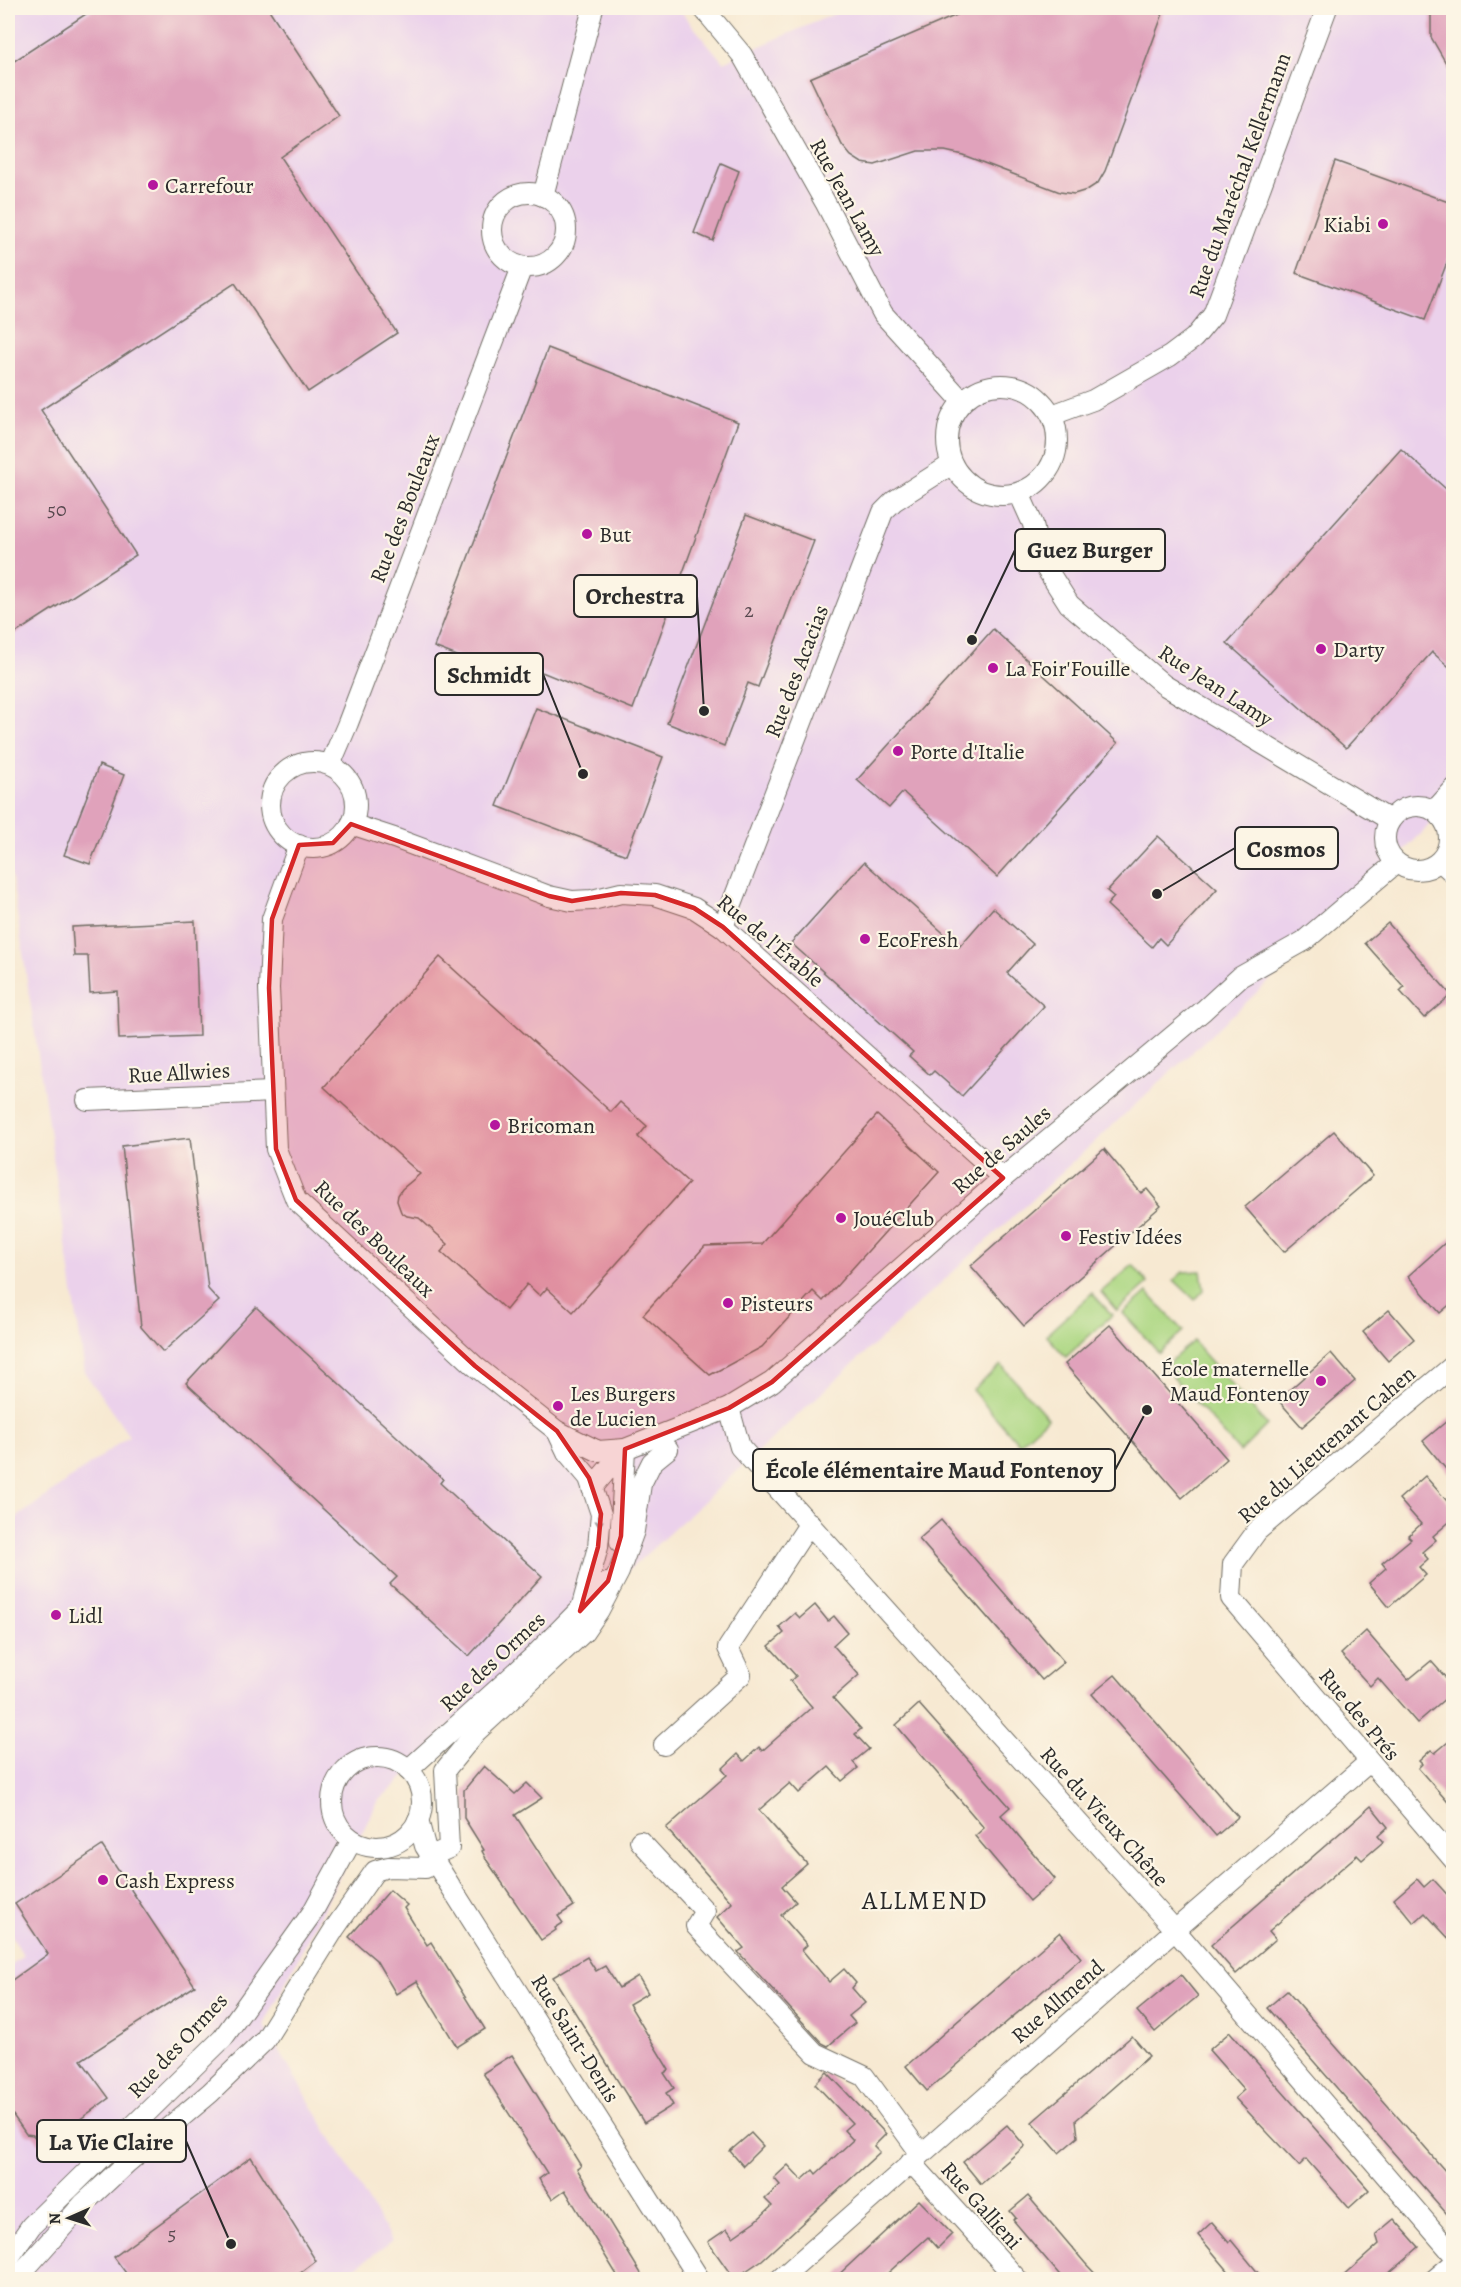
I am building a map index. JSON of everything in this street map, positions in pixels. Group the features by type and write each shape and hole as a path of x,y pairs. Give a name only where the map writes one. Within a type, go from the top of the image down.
{"street":[{"path":"543,196 593,8"},
{"name":"Rue Jean Lamy","path":"703,8 742,55 825,202 883,314 962,401"},
{"name":"Rue du Maréchal Kellermann","path":"1052,415 1093,400 1170,356 1194,338 1213,315 1327,8"},
{"path":"532,193 553,202 560,210 565,231 564,241 559,251 543,264 522,267 503,256 496,248 492,237 492,226 501,206 510,198 532,193"},
{"name":"Rue des Bouleaux","path":"330,765 522,267"},
{"path":"993,385 1014,386 1036,396 1052,415 1058,437 1054,460 1041,480 1019,493 998,496 977,489 962,478 952,464 947,437 951,419 962,401 976,391 993,385"},
{"name":"Rue des Acacias","path":"723,927 883,512 894,501 952,464"},
{"name":"Rue Jean Lamy","path":"1019,493 1033,524 1039,557 1069,604 1164,685 1390,820"},
{"path":"314,761 330,765 340,771 350,782 355,795 355,810 351,824 333,843 314,848 299,845 283,836 275,826 270,814 272,791 279,778 289,769 301,763 314,761"},
{"path":"1435,810 1454,789"},
{"path":"1422,805 1435,810 1447,824 1449,843 1447,867 1410,870 1396,863 1387,851 1385,837 1390,820 1402,809 1422,805"},
{"name":"Rue de l'Érable","path":"351,824 549,896 572,901 592,900 621,893 655,895 694,908 723,927 1003,1178"},
{"name":"Rue des Bouleaux","path":"299,845 272,919 269,988 276,1149 296,1200 475,1366 557,1431 598,1451 625,1449"},
{"name":"Rue de Saules","path":"625,1449 729,1408 772,1382 1003,1178 1240,977 1304,941 1396,863"},
{"name":"Rue Allwies","path":"87,1100 273,1092"},
{"name":"Rue du Lieutenant Cahen","path":"1231,1598 1233,1564 1257,1531 1454,1365"},
{"name":"Rue du Vieux Chêne","path":"729,1408 740,1447 1175,1930 1454,2255"},
{"name":"Rue des Ormes","path":"557,1431 567,1452 589,1478 601,1515 598,1546 580,1611"},
{"path":"592,1488 625,1449"},
{"name":"Rue des Ormes","path":"408,1770 533,1658 608,1581 621,1536 625,1449"},
{"path":"8,2279 16,2279 84,2203 128,2162 210,2093 265,2040 335,1928 375,1870 388,1867 425,1868 431,1856 449,1848 445,1770 476,1732 584,1632 599,1610 619,1572 634,1531 641,1484 652,1462 668,1449"},
{"path":"664,1745 741,1675 728,1648 810,1523"},
{"name":"Rue des Prés","path":"1231,1598 1454,1860"},
{"path":"381,1757 396,1761 408,1770 421,1794 418,1820 409,1834 396,1843 382,1847 366,1846 352,1840 343,1832 332,1810 335,1785 342,1773 353,1764 366,1758 381,1757"},
{"name":"Rue Allmend","path":"779,2280 1369,1762"},
{"name":"Rue Saint-Denis","path":"418,1820 421,1836 431,1856 700,2280"},
{"name":"Rue des Ormes","path":"8,2259 31,2226 223,2038 312,1913 352,1840"},
{"name":"Rue Gallieni","path":"640,1841 705,1911 696,1926 815,2053 864,2076 916,2158 1018,2280"},
{"path":"1434,2280 1454,2263"}],"highlighted area":[{"path":"351,824 549,896 572,901 621,893 655,895 694,908 723,927 1003,1178 772,1382 729,1408 625,1449 621,1536 608,1581 580,1611 598,1547 601,1514 589,1478 557,1431 475,1366 296,1200 276,1149 269,988 272,919 299,845 333,843"}],"shaded area":[{"path":"8,8 678,8 723,62 848,8 1453,8 1453,794 1423,832 1277,974 378,1801 264,2025 392,2241 339,2279 8,2279 8,1968 23,1955 8,1929 8,1524 129,1436 85,1373 8,851"}],"green space":[{"path":"1133,1265 1148,1283 1117,1311 1101,1292"},
{"path":"1201,1271 1204,1290 1195,1300 1174,1280 1183,1272"},
{"path":"1147,1292 1183,1331 1159,1353 1123,1313"},
{"path":"1092,1293 1112,1315 1066,1357 1046,1335"},
{"path":"1193,1341 1267,1425 1240,1452 1164,1367"},
{"path":"1001,1365 1048,1418 1019,1444 972,1390"}],"building":[{"name":"Carrefour","path":"95,8 268,8 339,116 280,157 397,333 308,392 235,283 41,410 136,555 8,638 8,65"},
{"path":"973,8 1165,8 1105,171 1098,183 1074,194 1060,192 963,155 945,151 918,151 875,165 862,163 851,156 842,145 810,78"},
{"path":"1431,8 1454,8 1454,77 1431,37"},
{"name":"Kiabi","path":"1335,161 1454,204 1454,244 1425,320 1296,273"},
{"path":"721,163 739,171 713,241 694,233"},
{"name":"But","path":"548,348 738,422 633,709 527,666 522,681 434,647"},
{"path":"1401,449 1454,496 1454,671 1432,652 1346,748 1227,643"},
{"path":"746,515 814,541 758,687 748,683 724,746 667,723"},
{"path":"993,629 1118,743 997,877 903,792 889,808 857,780"},
{"path":"536,708 663,757 626,855 497,806"},
{"path":"99,765 124,775 90,864 64,855"},
{"path":"1158,836 1217,889 1166,945 1159,938 1152,947 1107,905 1114,897 1107,891"},
{"path":"864,862 959,947 993,908 1033,944 1007,973 1044,1006 962,1096 934,1071 930,1075 909,1056 913,1052 791,943"},
{"path":"195,921 199,1036 119,1039 117,991 90,993 88,956 74,956 72,927"},
{"path":"1388,923 1451,995 1424,1018 1400,991 1404,987 1365,943"},
{"name":"Bricoman","path":"440,957 611,1112 620,1102 647,1126 638,1137 689,1183 573,1312 547,1288 540,1296 527,1284 506,1310 441,1252 448,1244 419,1218 407,1216 401,1212 397,1201 402,1189 420,1174 324,1087"},
{"path":"877,1115 939,1172 823,1301 813,1291 762,1347 710,1375 643,1315 705,1246 762,1244"},
{"path":"1334,1131 1373,1176 1284,1252 1245,1207"},
{"path":"190,1138 208,1289 219,1301 163,1352 141,1327 122,1146"},
{"name":"Festiv Idées","path":"1104,1149 1141,1193 1147,1189 1161,1206 1024,1326 971,1266"},
{"path":"1454,1235 1454,1301 1440,1313 1408,1276"},
{"path":"256,1307 443,1479 440,1483 542,1576 469,1656 390,1584 397,1577 186,1383"},
{"path":"1389,1310 1414,1339 1388,1361 1363,1332"},
{"path":"1110,1325 1227,1459 1182,1498 1065,1364"},
{"path":"1331,1353 1355,1381 1302,1427 1278,1400"},
{"path":"1454,1415 1454,1479 1423,1441"},
{"path":"1425,1476 1454,1509 1454,1518 1433,1536 1436,1540 1422,1552 1428,1559 1419,1567 1426,1575 1389,1607 1369,1583 1386,1568 1382,1563 1411,1539 1408,1536 1421,1524 1399,1499"},
{"path":"941,1520 1064,1662 1042,1680 919,1539"},
{"path":"815,1605 828,1621 834,1616 847,1632 833,1645 859,1675 833,1698 861,1729 855,1734 869,1749 853,1762 858,1768 842,1781 829,1767 799,1793 790,1783 759,1810 807,1864 782,1886 796,1902 781,1915 807,1945 802,1950 829,1982 844,1969 856,1983 852,1988 865,2003 849,2016 855,2023 828,2046 822,2043 738,1952 744,1948 717,1917 732,1903 666,1828 727,1775 722,1769 738,1754 744,1761 759,1747 762,1751 812,1707 790,1681 796,1676 769,1646 784,1633 779,1627 795,1613 800,1618"},
{"path":"1366,1631 1408,1680 1431,1661 1454,1687 1454,1691 1417,1723 1378,1678 1370,1686 1341,1654"},
{"path":"1115,1675 1238,1817 1216,1836 1092,1694"},
{"path":"919,1704 1010,1807 1001,1815 1055,1879 1030,1901 975,1836 984,1828 896,1725"},
{"path":"1454,1737 1454,1809 1418,1768 1422,1764 1419,1761 1431,1750 1435,1753"},
{"path":"484,1766 515,1794 527,1783 542,1798 515,1815 574,1906 558,1916 563,1923 541,1940 488,1862 482,1851 484,1850 464,1818 464,1790"},
{"path":"1371,1806 1388,1827 1378,1836 1383,1842 1362,1860 1357,1855 1269,1931 1276,1939 1236,1974 1211,1945"},
{"path":"102,1846 195,1986 81,2060 109,2098 42,2147 33,2135 26,2134 8,2108 8,1983 48,1954 15,1904"},
{"path":"1417,1879 1424,1887 1433,1879 1454,1902 1454,1944 1425,1913 1414,1923 1394,1899"},
{"path":"390,1890 407,1905 404,1908 427,1945 431,1942 485,2029 457,2047 417,1981 396,1994 376,1960 349,1937"},
{"path":"1060,1932 1081,1958 927,2091 906,2066"},
{"path":"587,1957 596,1971 605,1966 619,1988 638,1976 648,1993 629,2004 669,2070 664,2073 674,2088 666,2093 673,2105 644,2123 553,1977"},
{"path":"1181,1975 1198,1996 1155,2032 1137,2011"},
{"path":"1287,1991 1454,2181 1454,2222 1267,2008"},
{"path":"1230,2032 1369,2190 1349,2208 1306,2159 1299,2166 1235,2098 1244,2090 1209,2050"},
{"path":"1132,2036 1149,2056 1076,2120 1078,2137 1059,2153 1032,2122"},
{"path":"512,2055 581,2166 577,2169 645,2280 620,2280 565,2190 552,2199 539,2179 547,2173 483,2073"},
{"path":"827,2072 886,2134 874,2146 880,2152 762,2260 734,2279 708,2242 727,2229 733,2237 772,2206 765,2199 780,2185 774,2178 788,2165 802,2180 813,2170 816,2174 853,2140 844,2130 852,2123 815,2084"},
{"path":"1007,2125 1025,2146 981,2184 963,2162"},
{"path":"751,2133 763,2146 743,2166 730,2151"},
{"path":"251,2157 316,2261 291,2280 131,2280 114,2257"},
{"path":"1028,2196 1101,2280 1064,2280 1013,2220 1016,2218 1010,2211"},
{"path":"919,2200 952,2234 938,2248 928,2237 880,2280 833,2280"},
{"path":"1394,2219 1419,2247 1381,2280 1339,2280 1379,2244 1376,2234"},
{"path":"1212,2222 1229,2242 1231,2240 1264,2280 1236,2280 1198,2235"}],"place":[{"name":"Carrefour","path":"153,185"},
{"name":"Kiabi","path":"1383,224"},
{"name":"But","path":"587,534"},
{"name":"Guez Burger","path":"972,640"},
{"name":"Darty","path":"1321,649"},
{"name":"La Foir'Fouille","path":"993,668"},
{"name":"Orchestra","path":"704,711"},
{"name":"Porte d'Italie","path":"898,751"},
{"name":"Schmidt","path":"583,774"},
{"name":"Cosmos","path":"1157,894"},
{"name":"EcoFresh","path":"865,939"},
{"name":"Bricoman","path":"495,1125"},
{"name":"JouéClub","path":"841,1218"},
{"name":"Festiv Idées","path":"1066,1236"},
{"name":"Pisteurs","path":"728,1303"},
{"name":"École maternelle Maud Fontenoy","path":"1321,1381"},
{"name":"Les Burgers de Lucien","path":"558,1406"},
{"name":"École élémentaire Maud Fontenoy","path":"1147,1410"},
{"name":"Lidl","path":"56,1615"},
{"name":"Cash Express","path":"103,1880"},
{"name":"La Vie Claire","path":"231,2244"}],"district":[{"name":"ALLMEND","path":"925,1900"}]}
